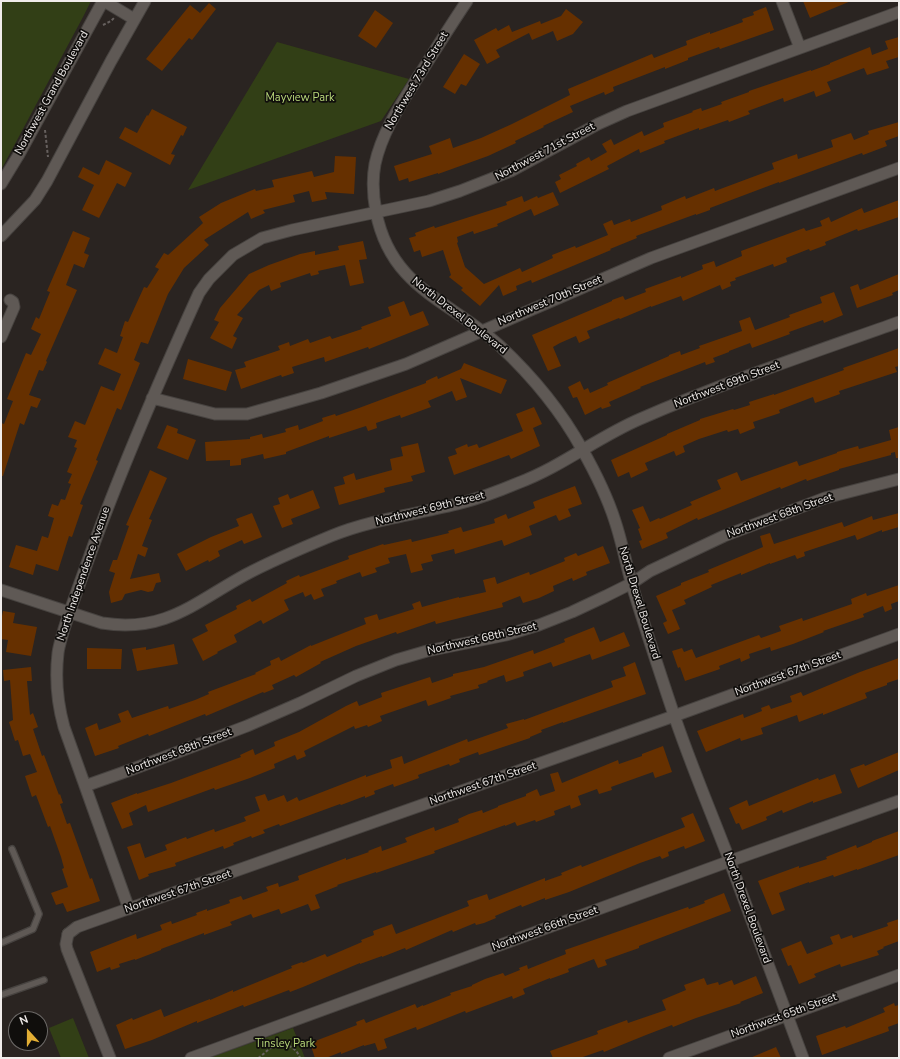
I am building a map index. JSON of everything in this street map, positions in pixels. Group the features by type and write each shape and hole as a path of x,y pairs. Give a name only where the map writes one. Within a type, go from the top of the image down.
{"street":[{"path":"103,1 134,19"},
{"name":"Northwest Grand Boulevard","path":"1,184 18,156 103,1"},
{"path":"1,236 35,200 145,1"},
{"name":"Northwest 73rd Street","path":"376,213 373,193 375,162 389,125 467,1"},
{"path":"782,1 800,48"},
{"name":"Northwest 71st Street","path":"199,293 209,279 233,255 262,238 292,230 428,201 484,183 511,171 598,124 627,111 899,12"},
{"name":"Northwest 70th Street","path":"152,398 215,414 247,414 320,393 406,364 651,258 899,168"},
{"name":"North Drexel Boulevard","path":"376,213 381,232 387,246 396,261 407,274 419,287 498,344 522,368 554,406 583,450 604,491 615,519 632,583 674,716 730,861 803,1058"},
{"name":"North Independence Avenue","path":"129,909 64,727 56,690 58,651 69,612 109,501 152,398 199,293"},
{"path":"1,337 14,307 13,302 10,300"},
{"name":"Northwest 69th Street","path":"1,590 102,622 132,626 157,622 190,607 245,575 282,557 334,535 381,520 462,503 487,495 526,480 638,420 789,361 899,322"},
{"name":"Northwest 68th Street","path":"85,786 247,726 356,676 396,660 427,651 506,635 539,625 572,612 632,583 650,571 724,536 825,498 899,479"},
{"name":"Northwest 67th Street","path":"110,1058 67,949 66,944 68,934 77,927 674,716 899,634"},
{"name":"Northwest 66th Street","path":"191,1058 730,861 899,801"},
{"name":"Northwest 65th Street","path":"670,1058 899,974"}],"lane":[{"path":"1,942 33,929 39,914 12,849"},
{"path":"1,995 44,980"}],"path":[{"name":"Northwest Grand Boulevard","path":"44,129 50,175"},
{"path":"258,1058 277,1044 285,1044 293,1047 299,1054 300,1058"}],"green space":[{"path":"1,1 91,1 1,170"},
{"name":"Mayview Park","path":"277,42 409,79 381,121 188,190"},
{"path":"73,1018 89,1058 61,1058 49,1028"},
{"name":"Tinsley Park","path":"293,1028 305,1058 209,1058"}],"building":[{"path":"803,1 851,1 810,18"},
{"path":"209,3 216,9 192,40 189,38 162,71 146,59 190,5 200,13"},
{"path":"766,7 774,30 720,49 719,47 688,58 688,60 665,69 665,67 613,87 614,91 605,95 604,92 570,106 573,112 543,126 544,127 515,141 516,143 488,156 438,174 409,182 408,178 399,181 394,166 432,154 429,146 450,138 453,148 481,138 570,95 568,89 652,54 654,58 687,45 686,41 743,22 742,19 754,15 753,12"},
{"path":"566,9 583,22 573,34 557,41 553,31 532,40 529,33 496,50 500,57 487,64 474,40 496,28 498,31 509,25 512,32 540,21 541,24 561,16"},
{"path":"375,10 393,23 376,48 358,36"},
{"path":"899,37 899,57 886,61 889,68 867,75 864,68 827,82 831,91 816,97 814,91 784,102 783,98 748,111 750,114 729,122 728,120 699,130 699,128 664,141 665,143 640,153 639,149 607,166 609,169 560,193 555,182 561,179 559,175 577,166 576,164 589,157 591,161 607,152 602,144 611,139 614,145 642,131 644,136 664,127 663,123 693,112 692,111 701,108 702,111 722,104 721,102 749,91 811,71 870,47 872,55 888,49 885,41"},
{"path":"464,54 480,64 466,86 461,84 455,94 443,87"},
{"path":"152,109 187,127 171,154 175,155 170,165 119,138 125,127 137,133"},
{"path":"899,122 899,136 885,141 887,146 863,155 862,153 779,182 710,208 710,210 636,236 637,238 610,249 611,250 532,283 531,280 516,286 517,290 503,296 499,285 480,306 461,290 463,288 449,277 451,275 443,250 422,257 420,250 414,252 409,238 416,236 415,233 434,226 435,228 507,205 506,202 522,196 524,202 537,196 538,198 553,192 559,205 534,216 531,209 497,224 498,226 474,234 473,231 457,237 457,243 465,267 484,284 520,268 522,272 553,258 552,255 575,246 576,248 608,235 603,224 612,220 614,225 630,219 631,222 662,210 661,206 685,196 686,199 714,188 715,191 774,169 772,163 797,154 798,159 833,147 831,140 851,133 854,140 869,134 868,131"},
{"path":"335,156 356,157 354,194 325,192 327,199 312,202 309,191 293,195 295,202 263,210 265,213 251,219 248,212 204,240 209,245 184,268 168,294 148,344 141,342 134,360 140,363 121,410 117,408 96,460 98,461 80,504 83,505 72,537 69,536 58,571 36,564 33,575 9,567 16,545 37,551 42,536 48,538 54,518 48,516 52,504 58,506 61,499 65,500 71,484 68,483 72,474 67,472 77,448 74,447 77,440 68,437 75,421 85,425 101,386 114,391 121,374 98,364 105,348 117,353 123,337 120,336 125,321 128,322 144,287 147,288 159,269 155,267 164,253 168,255 203,223 199,217 221,203 255,189 256,191 274,187 272,180 312,171 314,177 334,172"},
{"path":"106,160 132,173 125,187 117,183 99,218 82,210 94,185 78,177 83,167 99,175"},
{"path":"899,200 899,217 858,231 857,229 825,242 826,245 810,251 809,249 786,258 787,262 774,267 773,264 735,278 736,280 730,282 731,286 722,290 720,285 683,301 681,296 587,331 590,338 579,343 576,336 560,343 553,347 561,366 548,371 532,335 612,300 623,296 625,300 646,292 645,289 681,276 681,278 703,269 702,265 714,261 716,267 742,256 741,251 804,228 806,231 822,226 820,221 829,217 831,222 862,208 864,213"},
{"path":"73,231 90,238 84,253 89,255 84,268 74,264 66,285 77,290 43,371 39,370 29,395 41,399 37,408 31,406 24,425 20,423 3,476 1,476 1,423 4,424 13,401 7,399 26,353 31,355 41,334 31,329 36,317 39,319 50,292 47,291"},
{"path":"363,241 367,259 359,260 364,283 350,286 345,265 318,271 319,274 311,276 310,273 280,283 281,287 271,291 269,285 259,290 237,315 243,318 233,336 237,338 232,349 210,338 219,322 214,320 220,308 249,274 300,254 315,251 315,255 339,250 338,246"},
{"path":"899,274 899,290 892,293 893,295 857,308 850,287 858,284 860,290"},
{"path":"834,292 843,315 824,323 823,320 789,332 790,334 752,348 750,343 729,351 713,358 715,362 706,365 705,362 640,387 641,388 609,402 611,406 602,409 601,407 585,415 577,397 573,398 568,387 580,381 584,390 588,388 590,393 608,385 607,383 669,355 680,351 681,355 700,348 699,346 742,331 739,321 750,317 755,330 790,317 789,315 822,303 820,297"},
{"path":"404,301 410,316 423,311 429,325 369,349 368,347 325,362 324,357 292,367 294,373 282,377 281,375 241,389 235,370 246,367 244,362 280,350 278,346 289,342 290,346 308,339 310,343 330,336 332,339 362,329 361,327 391,316 388,307"},
{"path":"899,348 899,366 895,367 897,372 839,391 840,394 815,403 813,397 779,410 780,413 753,422 755,428 740,434 738,429 728,432 727,430 699,439 683,446 685,452 676,456 674,451 645,463 648,470 631,478 629,472 618,477 611,460 667,434 700,419 750,405 749,402 774,395 844,370 843,368"},
{"path":"188,359 232,372 226,391 183,379"},
{"path":"464,363 507,380 501,394 460,378 467,397 456,401 452,391 428,401 431,407 401,418 400,415 376,423 377,428 368,431 366,426 329,438 329,436 286,452 286,454 264,459 263,454 241,459 241,465 230,466 230,460 206,461 205,442 250,439 250,437 262,434 263,438 286,432 285,429 298,425 299,430 323,421 322,418 335,414 336,416 359,408 426,383 426,381 437,376 438,379 461,369"},
{"path":"534,407 542,424 533,428 540,446 511,459 509,455 454,475 448,457 457,454 455,449 467,444 468,447 477,444 479,448 523,431 516,414"},
{"path":"167,425 178,429 177,433 196,440 188,460 157,448"},
{"path":"899,427 899,458 896,458 895,452 891,453 891,455 839,469 807,481 806,479 781,489 780,487 698,520 697,518 666,533 668,538 642,549 639,541 642,540 638,529 640,528 632,510 643,506 650,522 659,518 660,519 692,505 690,502 721,489 717,480 737,472 741,481 797,461 799,466 858,446 859,449 891,440 889,430"},
{"path":"418,443 425,472 411,476 413,481 384,488 385,492 339,505 334,487 345,484 343,477 354,473 356,480 392,470 390,459 403,456 401,447"},
{"path":"150,470 167,478 149,519 152,520 142,546 148,548 145,557 138,554 130,579 159,573 161,582 156,583 153,591 148,592 141,590 125,594 122,600 111,603 109,592 115,573 109,571 113,560 117,560 129,526 126,525"},
{"path":"575,486 582,504 568,509 571,516 559,521 556,515 529,526 532,535 504,546 502,540 455,554 454,549 431,555 433,561 421,564 423,570 411,573 406,554 388,558 390,563 375,568 377,572 362,577 360,572 336,581 337,583 321,589 324,596 314,600 311,594 305,597 303,592 284,600 289,610 263,624 261,620 234,635 237,642 203,661 192,639 208,631 205,625 237,609 236,606 250,599 252,602 287,583 286,581 299,575 300,577 349,559 348,556 383,544 411,539 412,542 449,533 448,531 461,527 463,532 495,523 494,519 506,514 508,519 535,508 533,502"},
{"path":"313,490 320,508 291,519 293,524 282,528 273,506 280,504 278,498 288,494 290,499"},
{"path":"252,513 262,537 244,544 242,540 218,551 220,556 186,571 177,554 211,537 239,526 236,519"},
{"path":"899,513 899,527 882,532 882,530 857,540 855,535 804,552 805,556 797,559 795,555 741,575 741,573 711,585 712,587 684,600 686,604 672,610 680,629 668,634 663,623 667,621 656,596 681,585 681,583 709,572 708,570 763,547 760,536 770,533 774,544 842,522 844,527 872,516 873,520"},
{"path":"603,546 610,563 586,572 587,575 573,581 572,578 553,586 554,591 539,598 523,603 520,596 502,603 503,607 436,624 435,621 397,634 396,632 356,646 320,662 321,663 296,677 294,675 272,685 274,689 264,693 263,692 206,716 205,714 149,736 148,734 118,746 119,748 95,756 85,728 97,723 99,730 121,722 118,714 128,710 132,718 168,706 169,709 195,700 209,694 208,692 256,674 255,673 271,665 270,661 279,657 281,661 311,645 366,624 364,618 377,614 379,620 414,609 412,604 420,601 422,607 459,597 486,592 483,580 495,577 497,584 529,572 530,575 565,561 564,558 576,553 578,556"},
{"path":"899,585 899,601 891,604 892,609 885,612 883,606 863,614 864,617 823,631 824,632 793,644 771,651 770,647 749,654 750,658 741,662 740,658 719,666 720,669 685,681 680,667 678,668 672,651 682,648 684,652 692,649 696,658 759,635 761,638 781,631 779,626 802,618 803,621 852,604 851,599 866,593 867,596"},
{"path":"3,611 15,613 13,623 37,627 31,656 6,652 8,640 1,639 1,621"},
{"path":"594,627 600,642 624,632 630,646 592,660 590,654 553,667 551,662 523,672 524,676 506,682 504,675 478,685 479,688 450,696 451,698 428,706 426,700 380,716 382,721 368,727 367,725 355,729 354,726 304,751 306,756 297,760 295,755 274,764 275,768 250,778 215,790 214,788 148,812 146,805 129,813 133,825 122,829 111,803 241,757 240,755 253,749 255,755 275,746 274,742 299,732 357,701 359,706 382,697 381,693 430,677 432,683 453,676 453,674 484,667 533,650 534,654 565,642 564,639"},
{"path":"174,644 178,664 137,671 132,649 146,647 146,650"},
{"path":"87,648 122,649 121,669 87,669"},
{"path":"899,658 899,679 865,693 867,698 823,715 823,713 799,722 797,715 761,728 763,734 741,741 740,738 706,752 697,731 743,714 744,718 762,711 761,708 769,705 771,709 792,702 790,696 801,692 803,696 860,672"},
{"path":"635,662 646,694 541,730 542,732 530,738 479,755 478,752 459,759 460,762 450,766 449,764 418,775 419,778 394,787 393,784 374,791 375,794 365,798 365,796 341,805 340,804 280,826 279,824 263,830 265,833 252,838 251,836 233,843 234,845 224,849 223,846 175,863 176,866 148,874 149,876 139,880 127,847 140,843 145,858 167,850 165,845 186,837 187,839 214,829 215,832 246,821 244,817 260,811 255,797 265,794 268,801 284,795 287,802 297,797 299,801 366,775 366,777 392,768 390,760 402,756 404,764 467,739 468,742 508,728 506,724 524,720 613,687 611,681 626,676 623,667"},
{"path":"31,667 32,681 27,681 30,715 33,713 38,727 33,729 42,756 44,755 59,795 60,794 63,803 60,804 67,824 70,823 90,879 92,878 100,901 67,912 63,903 56,905 51,893 68,887 62,869 64,868 61,857 50,826 48,827 36,795 32,797 25,776 37,772 30,754 23,756 18,740 15,741 9,722 13,720 10,680 4,681 3,670"},
{"path":"663,746 672,772 655,778 653,772 611,787 612,790 599,794 597,789 578,796 581,805 571,809 570,805 554,811 555,815 536,822 535,820 517,826 515,822 505,825 434,851 435,853 337,885 338,886 315,895 320,908 311,911 308,904 281,914 279,909 253,918 251,914 230,922 232,925 204,935 204,933 135,960 119,964 120,967 111,970 110,967 97,972 90,952 136,934 137,939 162,930 160,925 171,921 172,924 197,915 196,913 230,903 229,900 241,896 243,900 268,891 266,887 278,883 279,887 299,880 298,876 346,858 346,860 381,846 382,851 407,842 405,838 434,827 435,831 459,822 458,819 469,814 482,810 483,813 526,796 526,794 537,789 540,796 555,791 550,774 558,772 562,783 618,760 619,764 642,756 642,754"},
{"path":"899,752 899,770 858,788 850,769 864,764 865,766"},
{"path":"835,774 842,793 813,803 813,801 783,813 782,810 766,817 767,820 742,830 739,823 736,824 729,808 747,800 749,806 818,778 819,780"},
{"path":"693,813 705,841 685,849 684,846 668,852 669,856 662,859 660,856 569,892 545,900 545,898 522,907 521,905 495,916 496,918 484,923 476,925 475,923 453,932 452,930 406,950 405,948 382,957 360,963 290,992 289,990 244,1007 243,1005 125,1049 116,1025 132,1018 133,1020 161,1009 164,1017 233,990 233,992 292,968 291,966 325,954 327,957 362,942 361,940 374,935 373,931 392,924 396,934 469,906 467,901 487,894 489,900 545,878 545,881 562,875 561,873 581,865 582,867 685,827 681,818"},
{"path":"899,831 899,855 857,870 834,877 833,875 809,882 779,893 785,910 772,915 758,881 799,866 799,868 827,859 826,857 856,845 857,848"},
{"path":"724,893 731,911 605,960 607,965 598,968 594,959 568,969 569,972 523,989 525,994 513,999 512,996 466,1013 465,1011 417,1030 416,1027 384,1039 387,1048 378,1051 375,1043 364,1045 341,1054 341,1052 326,1058 315,1058 310,1043 357,1025 356,1022 364,1019 366,1023 415,1004 417,1008 423,1006 451,995 450,993 472,986 485,979 503,973 505,976 520,970 519,968 527,965 528,969 566,954 565,950 688,907 689,909"},
{"path":"899,919 899,941 877,951 879,955 841,967 840,964 814,974 816,977 799,984 791,965 788,966 781,949 801,941 807,954 833,944 830,937 839,934 841,939 852,935 853,938 888,926 887,923"},
{"path":"756,976 763,993 740,1002 741,1003 673,1027 672,1025 604,1052 603,1050 580,1058 553,1058 550,1051 598,1034 597,1031 627,1020 628,1023 666,1010 662,1000 686,990 684,985 704,978 707,985 718,982 719,985 732,980 734,985"},
{"path":"894,1003 895,1006 899,1005 899,1023 888,1027 889,1031 822,1055 816,1036 845,1026 846,1028 885,1012 883,1008"},
{"path":"776,1047 781,1058 750,1058"}]}
